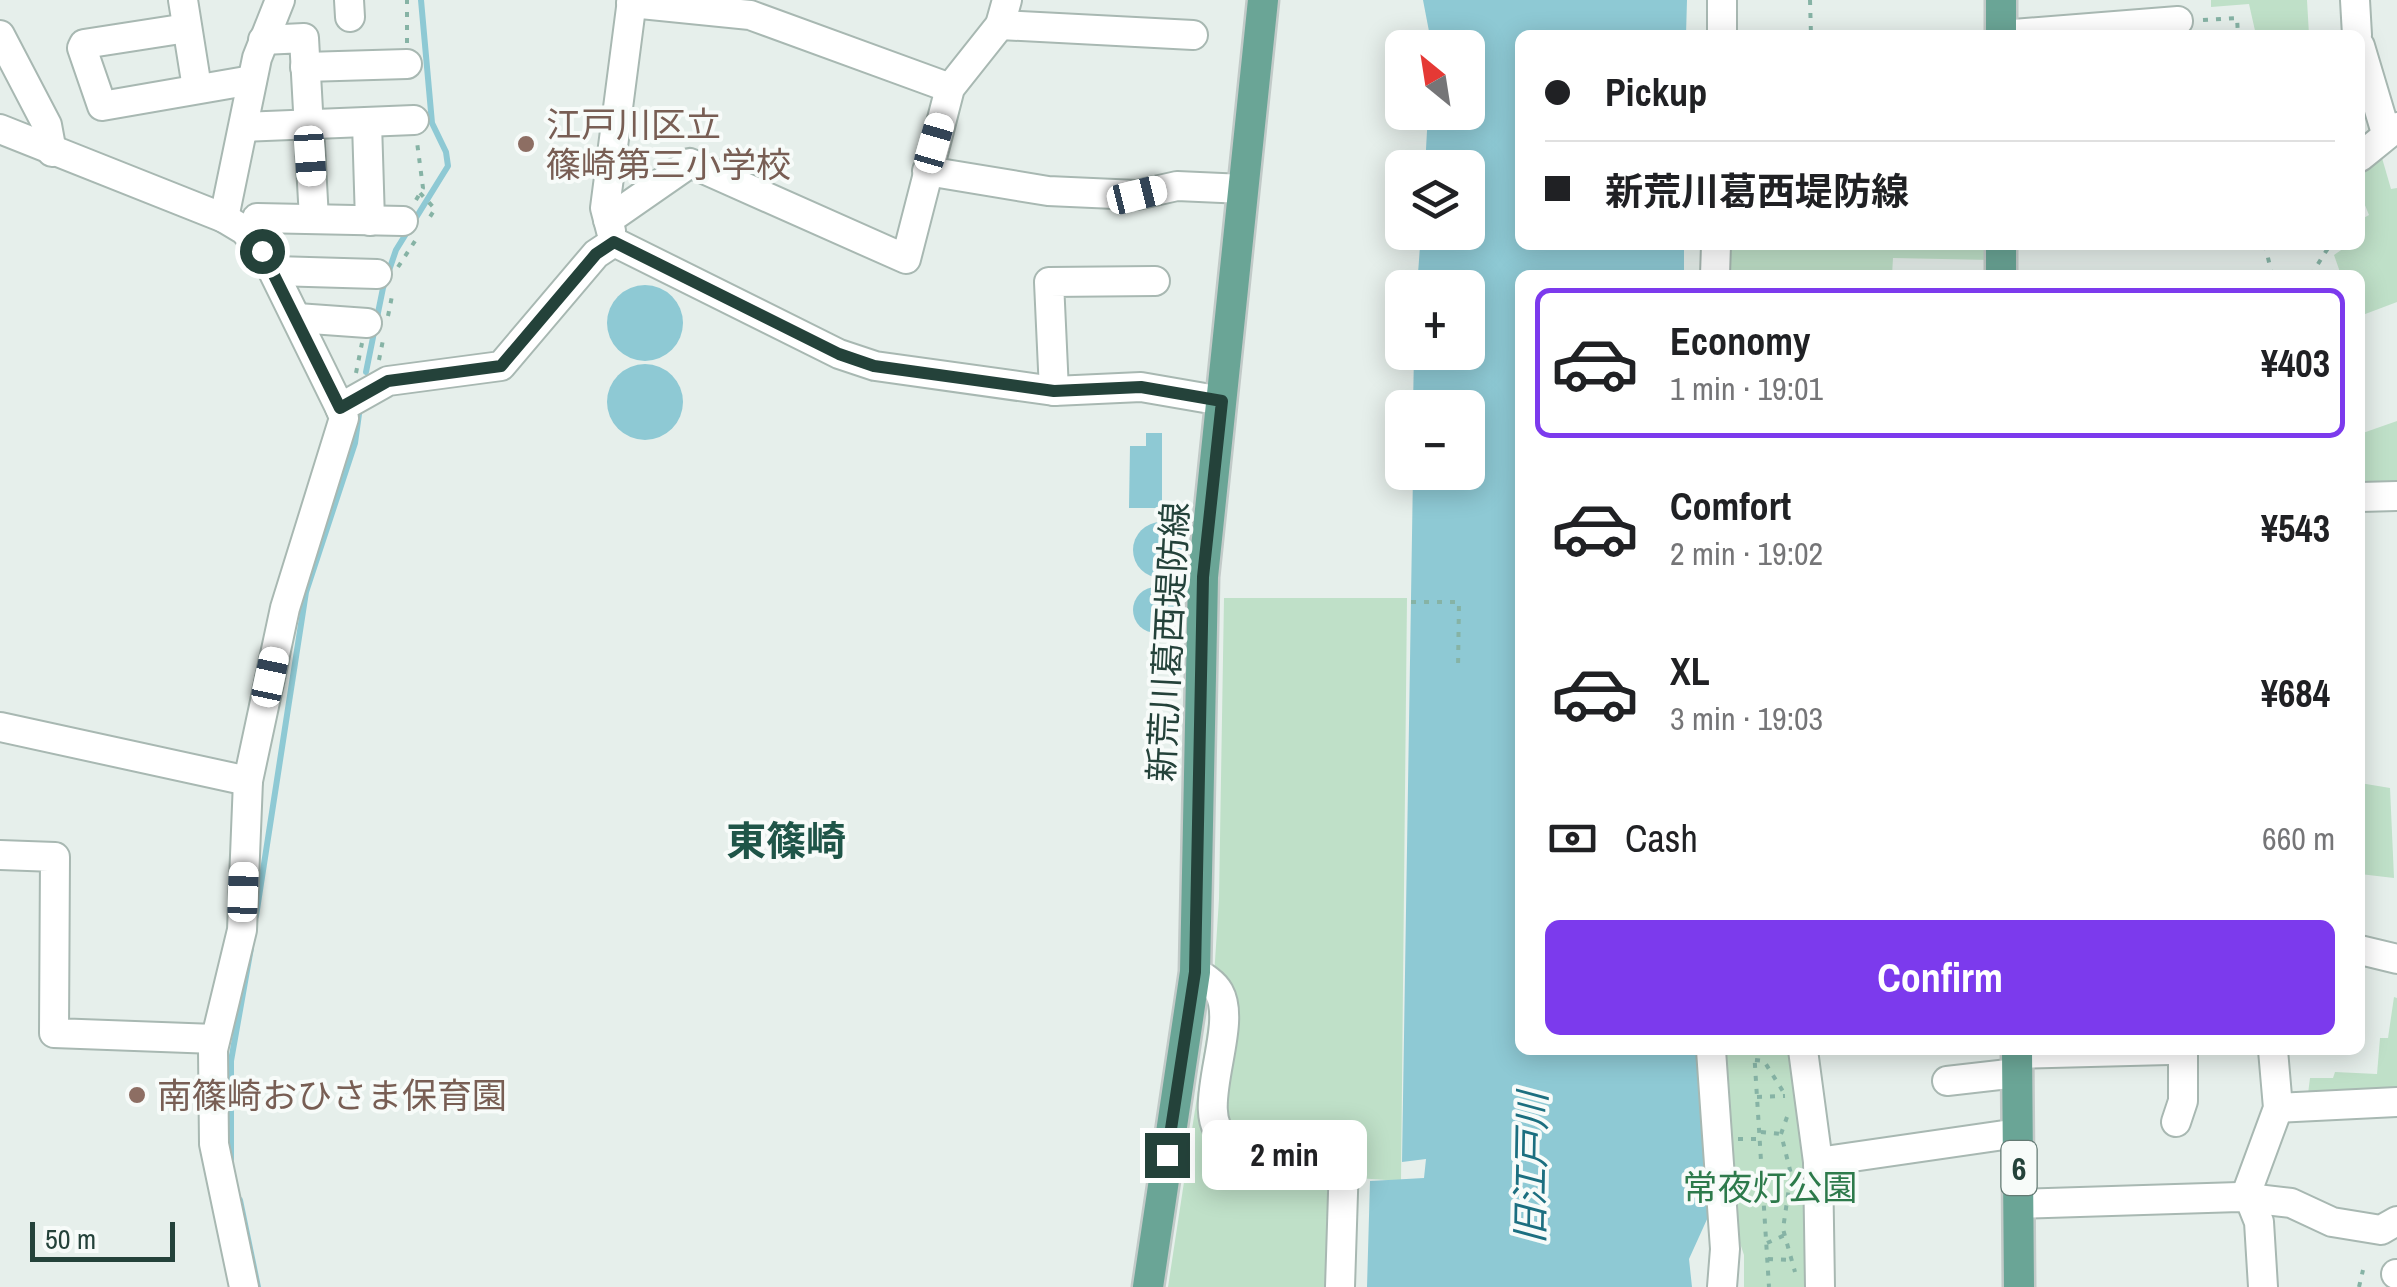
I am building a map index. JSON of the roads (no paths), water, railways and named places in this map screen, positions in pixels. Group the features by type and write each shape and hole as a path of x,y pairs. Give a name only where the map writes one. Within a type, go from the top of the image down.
{"main road":[{"name":"新荒川葛西堤防線","path":"1148,1287 1195,972 1203,577 1264,0"},
{"path":"2001,0 2001,30"},
{"name":"6","path":"2017,1059 2019,1287"}],"street":[{"path":"224,218 252,80 280,0"},
{"path":"1722,0 1722,30"},
{"path":"2355,0 2356,30"},
{"path":"950,88 750,16 631,1 605,208 611,231 839,354 874,366 1054,391 1141,387 1222,401"},
{"path":"340,408 388,381 501,366 611,231 690,163 906,258 950,88 1003,12 1193,35"},
{"path":"197,88 185,14 84,44 82,48 102,106 252,80"},
{"path":"2056,30 2178,19"},
{"path":"0,34 47,125 52,152"},
{"path":"263,40 304,38 314,218"},
{"path":"2365,59 2392,130 2365,153"},
{"path":"305,67 407,64"},
{"path":"244,128 414,120"},
{"path":"367,123 370,220"},
{"path":"0,128 224,218 252,237 275,271 344,418 285,608 248,780 242,930 216,1039 214,1144 244,1287"},
{"path":"927,171 1048,191 1137,195 1176,186 1244,189"},
{"path":"252,237 257,218 370,220 415,228"},
{"path":"275,271 390,276"},
{"path":"1054,391 1049,282 1154,281"},
{"path":"297,318 379,327"},
{"path":"2365,497 2397,496"},
{"path":"0,727 248,780"},
{"path":"0,854 55,857 54,1032 216,1039"},
{"path":"2365,951 2397,959"},
{"path":"1195,972 1219,991 1226,1010 1212,1115 1216,1128 1241,1148 1344,1162 1340,1287"},
{"path":"1711,1055 1725,1249 1722,1287"},
{"path":"1805,1055 1818,1162 1808,1281"},
{"path":"1947,1082 2017,1059 2085,1055"},
{"path":"2176,1122 2183,1102 2183,1055"},
{"path":"2263,1287 2259,1222 2247,1192 2278,1108 2273,1055"},
{"path":"2278,1108 2397,1102"},
{"path":"1818,1162 2018,1133"},
{"path":"2019,1204 2156,1198 2250,1199 2292,1203 2332,1222 2381,1230 2397,1221"}],"water":[{"name":"旧江戸川","path":"1423,0 1687,0 1686,30 1515,30 1515,250 1684,250 1684,270 1515,270 1515,1055 1702,1055 1713,1206 1689,1259 1692,1287 1367,1287 1370,1181 1424,1178 1426,1159 1402,1162 1413,490 1485,490 1485,390 1413,390 1414,370 1485,370 1485,270 1418,270 1420,250 1485,250 1485,150 1426,150 1427,130 1485,130 1485,30 1429,30"},
{"path":"645,285 672,296 683,323 672,350 645,361 618,350 607,323 618,296"},
{"path":"645,364 672,375 683,402 672,429 645,440 618,429 607,402 618,375"},
{"path":"1146,433 1162,433 1162,508 1129,508 1130,446 1146,446"},
{"path":"1161,522 1181,530 1189,550 1181,570 1161,578 1141,570 1133,550 1141,530"},
{"path":"1156,587 1172,594 1179,610 1172,626 1156,633 1140,626 1133,610 1140,594"}],"waterway":[{"path":"366,372 383,288 396,250 448,166 446,152 432,123 421,0"},
{"path":"256,916 306,592 355,443 359,414"},
{"path":"231,1159 231,1061 251,948"},
{"path":"240,1200 258,1287"}],"place":[{"name":"江戸川区立 篠崎第三小学校","path":"526,144"},
{"name":"南篠崎おひさま保育園","path":"137,1095"}],"district":[{"name":"東篠崎","path":"786,840"}],"park label":[{"name":"常夜灯公園","path":"1770,1187"}]}
